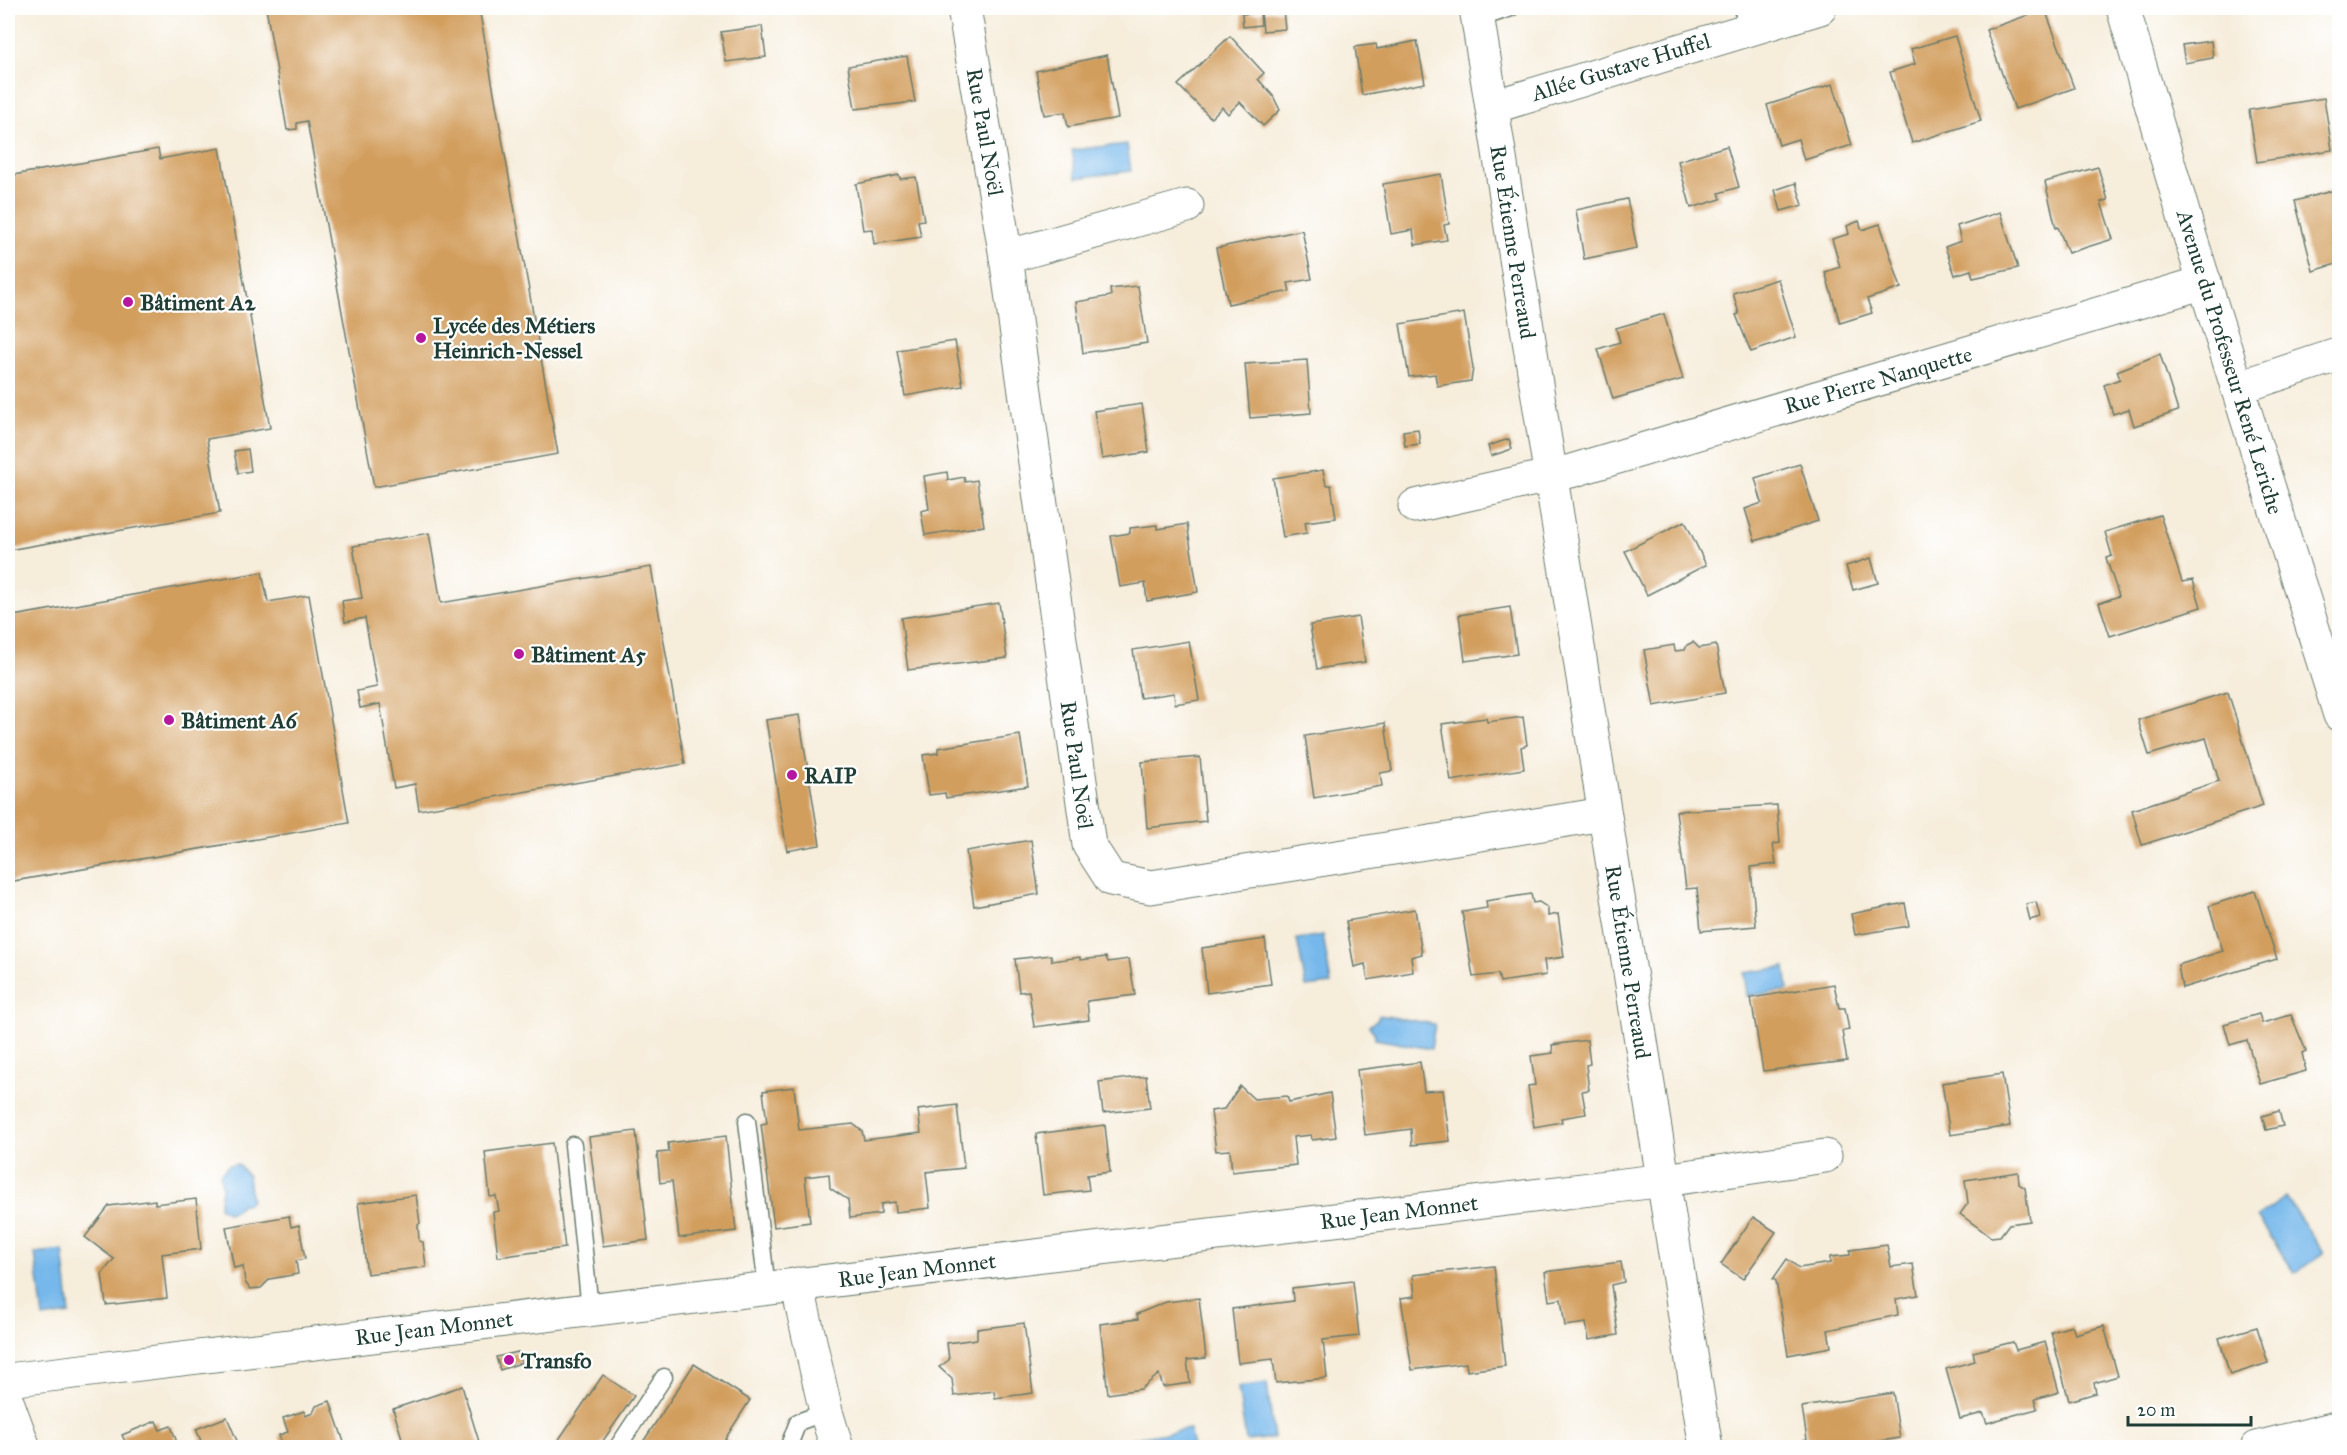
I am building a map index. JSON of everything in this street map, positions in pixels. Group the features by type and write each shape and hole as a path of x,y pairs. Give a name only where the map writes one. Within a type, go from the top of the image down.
{"street":[{"name":"Rue Paul Noël","path":"964,8 1006,257 1089,845 1111,879 1151,887 1604,814"},
{"name":"Allée Gustave Huffel","path":"1492,107 1747,18 1820,8"},
{"name":"Avenue du Professeur René Leriche","path":"2123,8 2237,388 2340,715"},
{"name":"Rue Étienne Perreaud","path":"1477,13 1706,1448"},
{"path":"1006,257 1187,206"},
{"name":"Rue Pierre Nanquette","path":"1550,476 2205,282"},
{"path":"2237,388 2340,354"},
{"path":"1415,506 1550,476"},
{"name":"Rue Jean Monnet","path":"8,1380 1665,1180 1826,1156"},
{"path":"782,1286 837,1448"},
{"path":"8,1404 24,1448"},
{"path":"2257,1448 2340,1427"}],"lane":[{"path":"1477,13 1511,8"},
{"path":"747,1121 782,1286"},
{"path":"573,1145 590,1309"},
{"path":"617,1448 664,1377"},
{"path":"788,1448 798,1422 826,1412"}],"water":[{"path":"1127,144 1131,171 1076,178 1072,150"},
{"path":"1323,935 1331,984 1306,987 1297,939"},
{"path":"1785,967 1788,990 1747,996 1744,973"},
{"path":"1379,1015 1435,1024 1431,1049 1375,1039 1375,1034 1369,1026 1378,1019"},
{"path":"238,1164 248,1176 251,1200 248,1204 241,1204 236,1210 228,1213 219,1207 222,1187 220,1174 229,1165"},
{"path":"2286,1197 2324,1253 2295,1273 2257,1217"},
{"path":"63,1250 70,1314 43,1318 35,1253"},
{"path":"1267,1383 1274,1438 1246,1441 1238,1387"},
{"path":"1189,1429 1193,1447 1130,1447 1129,1439"}],"building":[{"path":"266,8 479,8 558,454 374,487 307,121 297,123 297,129 287,130"},
{"path":"2045,9 2074,88 2015,109 1986,30"},
{"path":"1283,10 1285,29 1263,31 1261,12"},
{"path":"1260,13 1261,25 1243,27 1242,14"},
{"path":"762,26 766,57 726,62 721,32"},
{"path":"1230,36 1264,73 1258,79 1273,96 1280,110 1263,126 1240,102 1228,114 1222,107 1211,118 1178,85"},
{"path":"1955,36 1981,121 1912,143 1890,72 1915,64 1911,49"},
{"path":"1417,41 1425,83 1362,95 1355,47 1376,44 1377,49"},
{"path":"2211,41 2213,58 2185,63 2182,45"},
{"path":"1107,55 1118,118 1068,127 1065,112 1044,115 1036,71"},
{"path":"907,56 915,102 855,109 848,66"},
{"path":"1833,84 1852,145 1804,160 1798,139 1779,145 1767,105"},
{"path":"2324,98 2332,150 2257,162 2249,110"},
{"path":"1727,146 1739,187 1719,193 1721,199 1691,208 1678,161"},
{"name":"Bâtiment A2","path":"220,148 270,428 207,439 220,513 8,550 8,176 158,149 160,159"},
{"path":"2098,167 2108,200 2101,202 2113,239 2068,253 2058,227 2056,228 2045,182"},
{"path":"1441,174 1449,224 1444,225 1447,240 1415,245 1413,230 1391,234 1383,184"},
{"path":"899,175 900,179 916,177 924,220 918,221 921,237 874,244 872,229 863,230 856,184"},
{"path":"1796,183 1803,205 1781,211 1775,190"},
{"path":"2335,190 2340,204 2340,263 2313,271 2295,201"},
{"path":"1627,199 1637,248 1584,259 1576,210"},
{"path":"2000,212 2018,268 1973,278 1971,270 1955,275 1945,247 1961,241 1957,226"},
{"path":"1859,221 1862,230 1880,224 1901,288 1867,299 1872,313 1840,323 1825,272 1840,267 1832,239 1849,234 1847,226"},
{"path":"1302,230 1312,279 1288,283 1290,291 1228,304 1216,248"},
{"path":"1778,279 1796,337 1751,352 1736,315 1739,314 1733,293"},
{"path":"1138,286 1147,343 1083,353 1076,302 1111,296 1110,289"},
{"path":"1464,313 1473,368 1471,381 1437,386 1435,374 1409,377 1400,324"},
{"path":"1664,314 1683,379 1613,399 1598,349 1620,342 1616,328"},
{"path":"955,341 963,386 905,396 897,350"},
{"path":"2160,354 2178,411 2134,426 2129,409 2113,414 2104,385 2120,379 2117,371"},
{"path":"1307,360 1311,413 1250,418 1245,364"},
{"path":"1142,404 1149,452 1102,459 1094,411"},
{"path":"1418,429 1420,444 1405,446 1403,431"},
{"path":"1509,439 1512,449 1491,456 1488,446"},
{"path":"248,449 251,471 238,473 234,451"},
{"path":"1800,464 1818,521 1755,541 1745,509 1762,503 1755,478"},
{"path":"1323,470 1326,485 1331,485 1336,518 1305,522 1307,533 1283,537 1273,478"},
{"path":"947,472 948,480 964,477 965,482 977,480 984,526 925,535 921,511 929,509 924,476"},
{"path":"2160,515 2182,582 2193,580 2201,607 2110,636 2099,603 2119,596 2106,558 2112,556 2105,532"},
{"path":"1685,521 1706,565 1647,595 1625,551"},
{"path":"1187,524 1198,592 1147,601 1145,583 1120,587 1111,536 1130,533 1130,528 1157,525 1157,529"},
{"name":"Bâtiment A5","path":"429,533 441,603 651,567 685,764 419,810 415,784 394,788 380,704 360,708 357,691 377,687 365,618 345,622 342,601 362,598 353,546"},
{"path":"1871,558 1878,583 1853,590 1846,566"},
{"name":"Bâtiment A6","path":"262,572 268,602 309,595 349,823 8,882 8,617"},
{"path":"999,603 1007,658 908,670 901,618"},
{"path":"1510,607 1517,654 1465,661 1459,615"},
{"path":"1358,617 1365,662 1317,669 1310,625"},
{"path":"1189,641 1199,700 1175,704 1174,693 1140,698 1133,650"},
{"path":"1693,642 1699,648 1716,645 1725,693 1654,706 1644,650 1674,645 1675,651 1685,650 1687,645"},
{"path":"2228,692 2263,806 2142,845 2132,810 2219,781 2206,738 2149,755 2138,720"},
{"name":"RAIP","path":"799,715 820,845 787,851 766,720"},
{"path":"1523,717 1527,745 1521,747 1524,769 1451,781 1442,724 1486,718 1487,722"},
{"path":"1385,723 1392,771 1380,773 1382,786 1314,798 1305,736"},
{"path":"1020,735 1028,786 946,798 945,793 929,795 923,755 938,753 938,748"},
{"path":"1200,757 1206,821 1147,828 1142,762"},
{"path":"1777,805 1780,843 1773,844 1776,864 1751,867 1756,926 1701,931 1697,888 1686,889 1676,811"},
{"path":"1031,840 1039,894 974,906 966,851"},
{"path":"2255,891 2277,959 2182,988 2178,965 2223,951 2209,906"},
{"path":"1531,894 1533,903 1539,902 1548,908 1548,916 1558,914 1564,957 1544,960 1546,975 1500,982 1498,974 1473,977 1462,912 1487,908 1486,901"},
{"path":"2036,902 2040,917 2030,920 2026,904"},
{"path":"1905,903 1909,926 1855,935 1851,914"},
{"path":"1415,909 1422,954 1411,957 1413,972 1368,980 1365,964 1354,967 1346,921"},
{"path":"1265,939 1271,984 1207,993 1202,948"},
{"path":"1051,955 1052,961 1080,957 1080,960 1106,957 1108,962 1129,959 1135,995 1087,1001 1089,1020 1034,1027 1029,991 1019,992 1015,959"},
{"path":"1834,984 1839,1008 1845,1008 1849,1030 1842,1031 1847,1061 1763,1071 1751,998"},
{"path":"2259,1014 2262,1023 2291,1015 2306,1051 2302,1053 2306,1071 2260,1084 2247,1040 2230,1045 2224,1024"},
{"path":"1587,1040 1590,1064 1586,1065 1589,1090 1582,1091 1586,1114 1561,1118 1562,1122 1534,1127 1528,1086 1535,1085 1531,1056 1553,1053 1552,1045"},
{"path":"1420,1062 1424,1091 1443,1090 1450,1141 1412,1145 1411,1129 1365,1135 1357,1070"},
{"path":"2002,1074 2010,1126 1950,1135 1942,1083"},
{"path":"1146,1076 1150,1108 1103,1113 1099,1082"},
{"path":"1240,1086 1254,1099 1287,1096 1289,1102 1330,1093 1336,1137 1312,1140 1311,1135 1293,1137 1296,1165 1232,1172 1230,1150 1216,1151 1211,1111 1224,1109"},
{"path":"794,1087 799,1130 853,1124 862,1131 864,1140 921,1133 918,1110 957,1105 964,1168 926,1172 930,1208 896,1212 895,1202 881,1204 881,1214 850,1218 848,1200 830,1188 829,1174 805,1177 810,1222 774,1227 761,1124 767,1123 763,1091"},
{"path":"2279,1111 2283,1126 2266,1130 2262,1116"},
{"path":"1105,1125 1110,1172 1087,1175 1089,1190 1043,1195 1036,1134"},
{"path":"636,1131 648,1240 603,1246 589,1137"},
{"path":"726,1136 736,1231 679,1238 672,1181 660,1183 657,1153 669,1152 668,1143"},
{"path":"552,1143 565,1248 498,1257 493,1212 499,1211 496,1196 490,1197 485,1152"},
{"path":"2018,1172 2019,1184 2025,1188 2030,1221 2009,1224 2000,1236 1991,1237 1960,1214 1968,1203 1965,1180"},
{"path":"416,1195 420,1223 418,1225 419,1241 423,1242 426,1267 367,1274 358,1203"},
{"path":"196,1199 201,1249 162,1254 167,1298 106,1305 102,1274 114,1259 85,1237 109,1206 155,1200 155,1204"},
{"path":"289,1216 291,1227 299,1225 305,1259 296,1261 298,1274 270,1279 261,1288 250,1289 245,1282 243,1266 234,1268 226,1227"},
{"path":"1753,1217 1776,1232 1743,1279 1721,1264"},
{"path":"1887,1245 1891,1267 1913,1264 1918,1295 1896,1299 1898,1315 1828,1330 1831,1347 1788,1355 1776,1281 1773,1279 1787,1259 1799,1268 1830,1263 1830,1257 1850,1255 1850,1250"},
{"path":"1621,1262 1624,1282 1611,1285 1618,1335 1589,1340 1586,1323 1565,1326 1561,1299 1549,1301 1545,1272"},
{"path":"1494,1266 1505,1366 1467,1371 1466,1363 1412,1370 1401,1298 1415,1296 1413,1275"},
{"path":"1353,1281 1359,1336 1323,1340 1327,1378 1276,1383 1273,1359 1238,1363 1232,1309 1293,1301 1292,1288"},
{"path":"1199,1298 1206,1358 1187,1360 1190,1383 1163,1387 1159,1374 1141,1389 1108,1394 1100,1324 1138,1319 1137,1314 1166,1302"},
{"path":"1024,1323 1033,1393 995,1398 994,1391 954,1396 952,1379 939,1367 949,1360 947,1343 977,1339 977,1329"},
{"path":"2072,1326 2075,1334 2104,1326 2118,1376 2094,1383 2096,1393 2069,1401 2051,1332"},
{"path":"2257,1327 2268,1363 2230,1375 2219,1338"},
{"path":"2013,1342 2016,1350 2045,1342 2059,1392 2035,1399 2037,1409 1987,1423 1983,1413 1960,1419 1946,1369 1975,1361 1973,1352"},
{"name":"Transfo","path":"518,1352 521,1363 500,1370 496,1357"},
{"path":"694,1364 750,1400 725,1439 734,1445 732,1448 639,1448"},
{"path":"603,1375 634,1396 598,1448 553,1448"},
{"path":"462,1386 480,1445 472,1448 405,1448 393,1409"},
{"path":"1893,1393 1900,1438 1867,1443 1867,1446 1862,1448 1793,1448 1788,1443 1807,1440 1802,1407"},
{"path":"330,1401 346,1448 283,1448 279,1435 288,1432 283,1418 304,1411 305,1416 313,1413 316,1406"},
{"path":"227,1417 240,1448 204,1448 196,1429"},
{"path":"156,1421 160,1430 171,1426 179,1448 128,1448 122,1435"}],"place":[{"name":"Bâtiment A2","path":"128,302"},
{"name":"Lycée des Métiers Heinrich-Nessel","path":"421,338"},
{"name":"Bâtiment A5","path":"519,654"},
{"name":"Bâtiment A6","path":"169,720"},
{"name":"RAIP","path":"792,775"},
{"name":"Transfo","path":"509,1360"}]}
